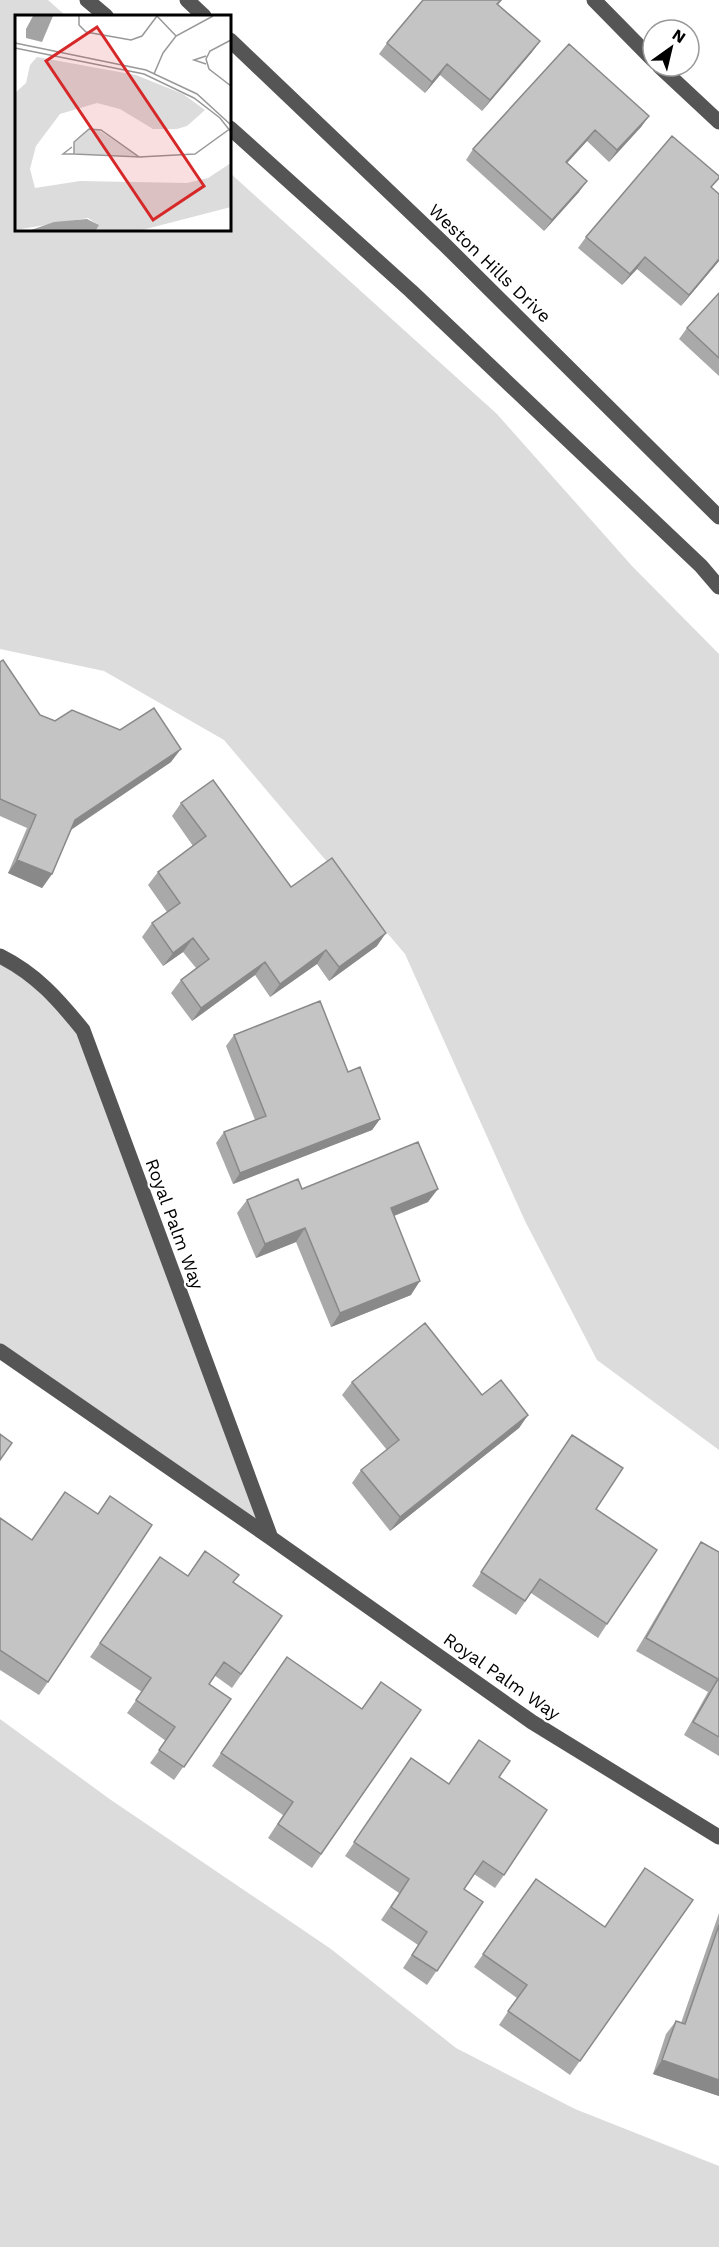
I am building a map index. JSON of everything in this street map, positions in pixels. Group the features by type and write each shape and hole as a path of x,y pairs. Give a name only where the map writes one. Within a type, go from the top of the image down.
{"street":[{"path":"87,0 105,15"},
{"path":"187,0 203,15"},
{"path":"594,0 641,48"},
{"name":"Weston Hills Drive","path":"231,41 445,245 719,517"},
{"path":"672,78 719,122"},
{"path":"231,129 411,291 701,566 719,587"},
{"name":"Royal Palm Way","path":"0,956 26,969 55,994 83,1030 271,1538"},
{"name":"Royal Palm Way","path":"0,1351 532,1722 719,1837"}],"shaded area":[{"path":"0,0 48,0 65,15 15,15 15,231 231,231 231,174 497,414 632,566 719,654 719,1450 597,1360 525,1221 405,954 224,740 104,671 0,649"},
{"path":"0,956 83,1030 271,1538 0,1351"},
{"path":"0,1719 111,1800 331,1949 456,2048 575,2109 719,2166 719,2247 0,2247"}],"building":[{"path":"423,0 501,0 497,4 540,41 490,100 447,64 432,82 387,43"},
{"path":"569,44 649,116 617,150 595,130 566,162 587,181 552,220 473,149"},
{"path":"672,136 719,176 711,187 719,194 719,259 689,295 645,257 630,274 586,237"},
{"path":"719,293 719,358 687,328"},
{"path":"3,660 40,715 55,721 72,710 120,730 154,708 181,749 75,820 52,874 17,860 36,815 0,799 0,662"},
{"path":"213,780 291,887 332,858 386,933 339,967 326,950 280,984 265,962 201,1008 181,980 209,959 193,938 173,953 152,923 180,903 158,872 206,836 181,803"},
{"path":"320,1001 348,1072 360,1067 380,1119 240,1173 224,1132 266,1116 234,1035"},
{"path":"418,1142 438,1189 391,1208 420,1281 340,1313 305,1228 265,1244 247,1200 298,1179 302,1189"},
{"path":"425,1323 482,1395 501,1380 528,1415 400,1517 361,1470 399,1440 352,1382"},
{"path":"0,1434 12,1443 0,1460"},
{"path":"572,1435 623,1468 596,1509 657,1550 607,1624 540,1579 525,1601 481,1572"},
{"path":"65,1492 98,1514 110,1496 152,1525 48,1682 0,1650 0,1518 32,1540"},
{"path":"701,1542 719,1552 719,1737 693,1722 718,1679 646,1638"},
{"path":"205,1551 239,1575 233,1582 282,1616 241,1674 224,1662 209,1684 231,1699 184,1767 159,1750 175,1727 136,1700 151,1678 100,1643 160,1557 188,1576"},
{"path":"287,1657 362,1709 381,1682 421,1710 321,1854 278,1824 293,1802 221,1753"},
{"path":"479,1740 510,1761 499,1777 547,1810 504,1875 483,1861 464,1889 483,1902 437,1971 412,1955 427,1932 391,1907 409,1879 354,1842 411,1758 449,1784"},
{"path":"645,1868 693,1900 580,2061 508,2011 527,1985 483,1954 536,1879 605,1927"},
{"path":"719,1925 719,2080 662,2060 676,2021 685,2024"}]}
